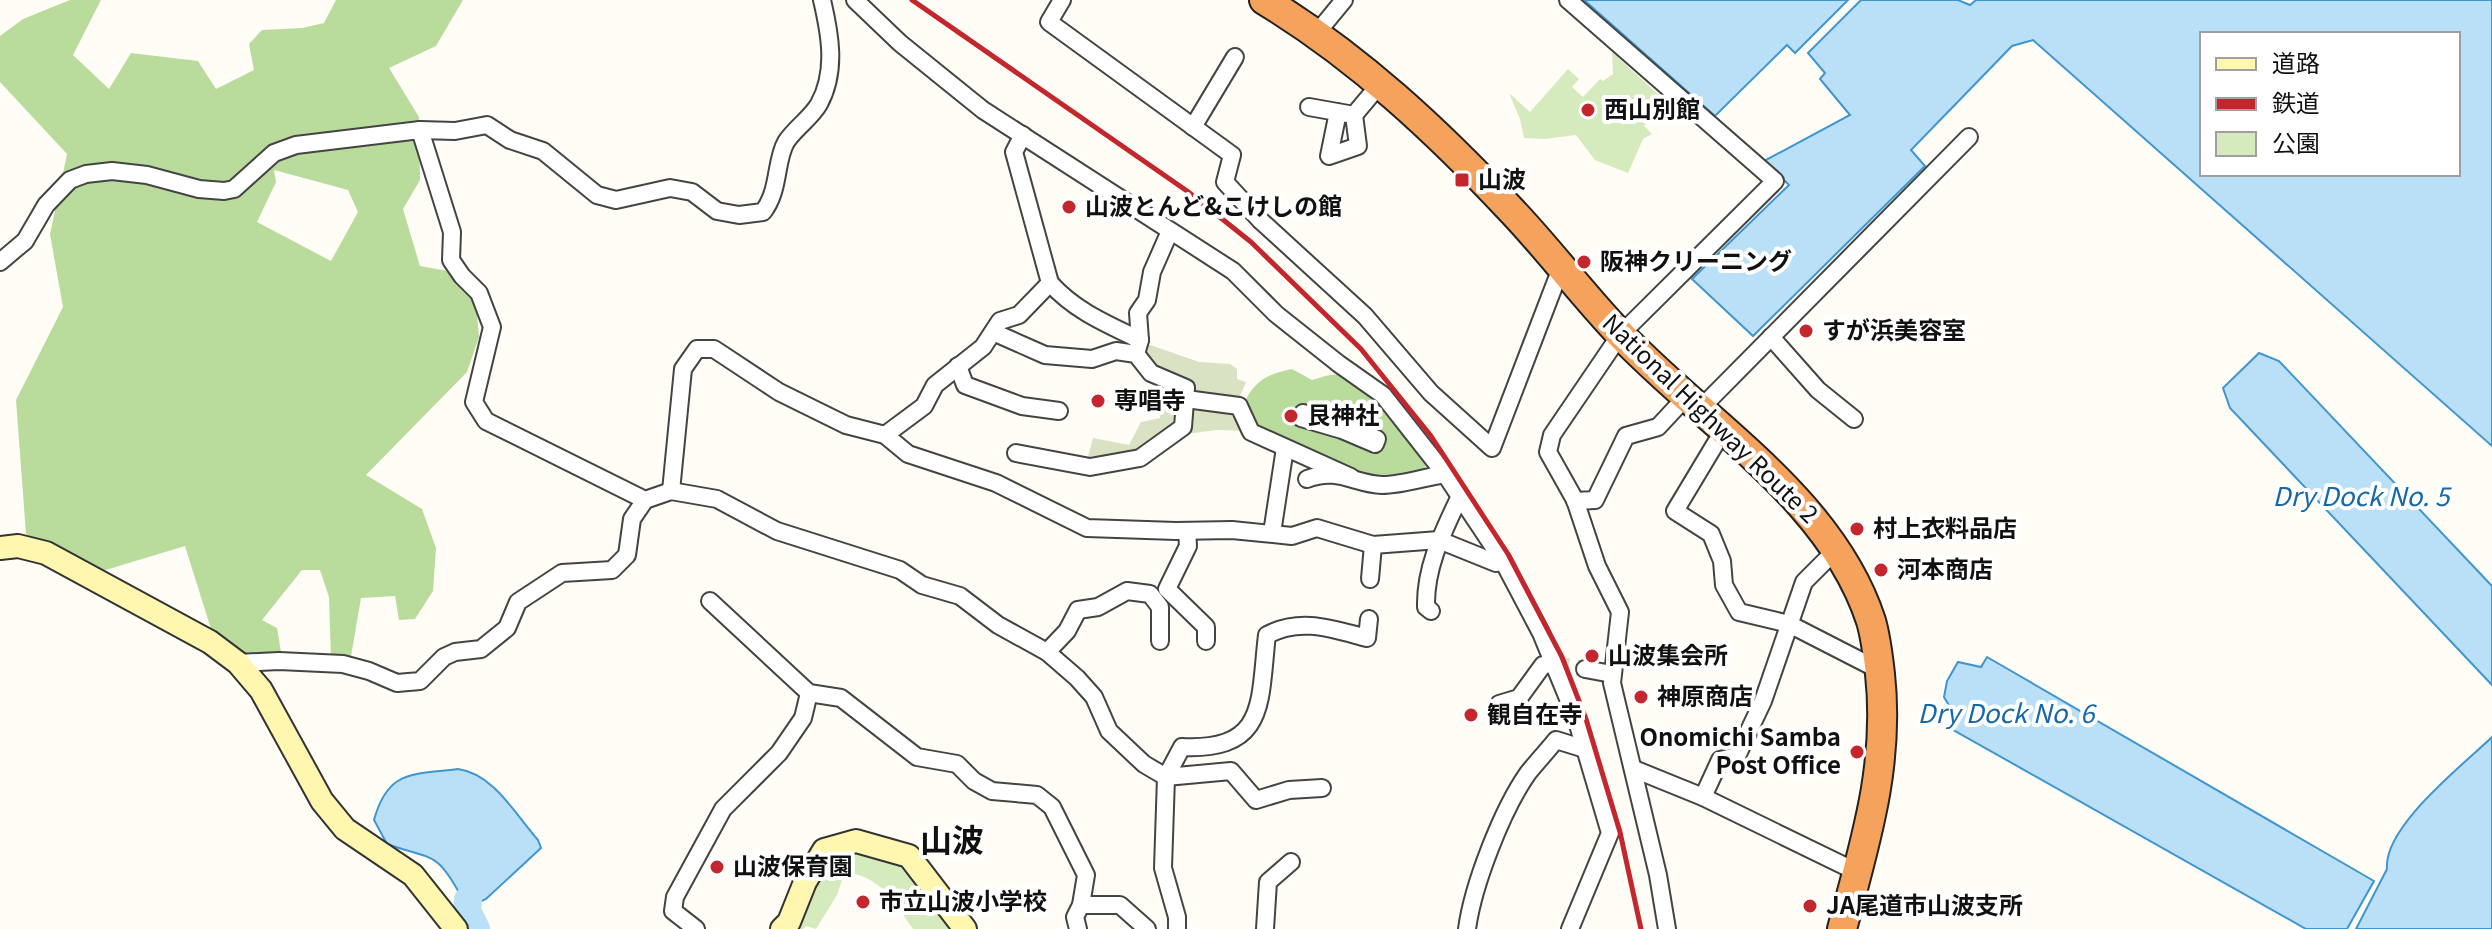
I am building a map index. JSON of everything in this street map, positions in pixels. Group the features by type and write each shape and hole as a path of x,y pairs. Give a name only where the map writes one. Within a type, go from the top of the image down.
{"highway":[{"name":"National Highway Route 2","path":"1245,0 1326,42"},
{"name":"National Highway Route 2","path":"1269,2 1380,84 1448,145 1513,212 1620,335 1804,506 1837,549 1872,623 1881,686 1882,748 1874,811 1842,929"}],"street":[{"path":"0,262 25,241 46,205 70,180 86,174 112,171 147,175 199,189 224,191 234,189 274,153 296,145 420,130 455,131 487,125 510,140 543,151 597,195 616,200 670,188 692,192 717,211 739,215 763,212 770,203 785,143 819,105 828,79 831,38 822,0"},
{"path":"855,0 900,43 983,110 1233,271 1276,314 1383,395 1445,474 1503,561 1541,633 1576,718 1610,833 1570,929"},
{"path":"1062,0 1049,22 1232,155 1225,182 1365,316 1431,393 1492,448 1561,268"},
{"path":"1326,42 1344,0"},
{"path":"1568,0 1775,181 1620,335 1552,435 1548,452 1575,501 1597,566 1620,612 1612,674 1658,875 1667,929"},
{"path":"1193,127 1235,57"},
{"path":"1309,107 1346,114 1380,84"},
{"path":"420,130 452,232 451,260 479,293 492,327 474,402 486,421 645,500"},
{"path":"1023,135 1014,152 1050,283 1075,306 1138,347"},
{"path":"1575,501 1595,500 1626,436 1658,427 1692,404 1771,337 1969,137"},
{"path":"1016,453 1090,467 1140,458 1183,427 1186,388 1151,373 1138,347 1138,313 1147,300 1152,272 1170,231"},
{"path":"885,435 924,406 935,385 983,347 1000,321 1019,315 1050,283"},
{"path":"993,332 1045,355 1092,359 1138,347"},
{"path":"1771,337 1818,390 1854,419"},
{"path":"671,491 683,369 697,349 714,349 779,392 846,425 885,435 908,454 996,483 1087,528 1232,530 1292,536 1317,528 1373,545 1439,540 1496,563 1503,561"},
{"path":"958,366 965,385 1022,406 1059,411"},
{"path":"1186,399 1239,406 1251,432 1351,477 1381,485 1445,474"},
{"path":"1723,431 1675,511 1711,534 1722,561 1724,585 1739,612 1789,624 1871,666 1878,654"},
{"path":"1272,533 1285,448"},
{"path":"1307,479 1320,474 1351,477"},
{"path":"238,663 343,664 397,683 420,681 444,657 455,652 481,649 507,628 518,602 562,573 612,570 627,555 632,519 645,500 671,491 717,499 777,531 900,570 922,585 960,596 998,625 1047,652 1077,678 1094,697 1109,731 1124,748 1166,777 1231,771 1256,800 1289,790 1322,788"},
{"path":"1431,611 1426,607 1426,584 1439,540 1460,496"},
{"path":"1187,531 1188,546 1167,589 1206,627 1206,641"},
{"path":"1370,579 1373,545"},
{"path":"0,548 18,546 46,553 210,642 238,663 261,690 322,801 345,829 413,875 456,929"},
{"path":"1703,797 1720,760 1737,756 1763,701 1804,582 1837,549"},
{"path":"1047,652 1067,631 1078,610 1098,607 1127,591 1150,594 1160,607 1160,641"},
{"path":"710,601 809,693 841,698 917,757 957,764 974,781 992,791 1037,795 1052,807 1086,875 1081,905 1075,917 1078,929"},
{"path":"1177,929 1177,917 1163,868 1166,777 1182,747 1211,748 1245,733 1257,715 1267,635 1282,627 1313,624 1367,638 1369,619"},
{"path":"1499,704 1519,698 1543,665 1553,664"},
{"path":"1585,669 1612,674"},
{"path":"696,929 673,911 675,897 723,809 779,753 803,718 809,693"},
{"path":"1467,929 1470,907 1493,841 1527,775 1556,740 1585,749"},
{"path":"1634,769 1703,797 1857,872"},
{"path":"782,929 789,922 805,882 824,850 856,841 909,856 965,929"},
{"path":"1265,929 1268,882 1291,862"},
{"path":"1081,905 1120,905 1147,929"}],"green space":[{"path":"70,0 101,0 73,55 109,89 131,53 198,61 216,89 254,70 249,44 262,30 302,28 324,23 336,0 463,0 436,46 389,68 419,117 420,180 403,209 420,266 453,272 476,302 479,337 467,372 366,475 422,509 436,548 433,591 415,619 399,620 395,596 361,598 350,662 331,660 329,597 320,570 302,570 262,620 277,628 282,658 252,657 211,629 185,546 99,572 26,534 16,400 63,307 50,234 67,154 0,82 0,36 23,19","holes":["274,170 348,190 358,212 331,261 257,222 276,182"]},
{"path":"1612,52 1661,97 1665,116 1658,123 1653,118 1644,126 1652,134 1643,139 1628,173 1595,160 1576,135 1524,138 1509,93 1530,112 1568,69 1579,79 1572,87 1583,97 1600,79 1603,81 1613,74"},
{"path":"1142,342 1199,362 1230,364 1237,369 1237,379 1246,382 1238,401 1247,431 1217,430 1148,439 1148,450 1087,460 1093,438 1129,445 1141,422 1160,418 1158,373 1139,355"},
{"path":"1292,369 1312,380 1343,375 1367,387 1390,409 1429,458 1422,473 1382,480 1344,468 1254,430 1244,405 1247,397 1262,380"},
{"path":"849,852 887,858 902,864 952,929 913,929 893,899 878,885 845,871 837,895 816,929 806,926 792,929 827,861"}],"water":[{"path":"1584,0 1848,0 1795,53 1787,45 1715,116"},
{"path":"1861,0 1958,0 1970,5 1976,0 2492,0 2492,446 2033,40 2012,46 1911,150 1925,166 1753,336 1692,279 1789,185 1764,161 1850,115 1820,79 1825,73 1808,53"},
{"name":"Dry Dock No. 5","path":"2259,353 2279,361 2492,586 2492,685 2230,408 2223,388"},
{"name":"Dry Dock No. 6","path":"1987,657 2374,881 2347,929 2306,929 1948,727 1954,714 1944,697 1947,681 1958,662 1981,667"},
{"path":"2492,737 2492,929 2356,929 2387,869 2389,852 2411,816"},
{"path":"458,769 471,772 493,787 538,840 541,848 486,899 477,903 461,896 445,871 432,859 387,844 374,820 380,803 395,783 415,774"}],"waterway":[{"path":"468,900 467,911 476,929"}],"tunnel":[{"path":"1553,664 1585,669"}],"railway":[{"path":"912,0 1187,191 1251,242 1361,349 1431,436 1508,554 1562,657 1586,719 1620,832 1641,929"}],"place":[{"name":"西山別館","path":"1588,110"},
{"name":"山波","path":"1462,180"},
{"name":"山波とんど&こけしの館","path":"1069,207"},
{"name":"阪神クリーニング","path":"1584,262"},
{"name":"すが浜美容室","path":"1806,331"},
{"name":"専唱寺","path":"1098,401"},
{"name":"艮神社","path":"1291,416"},
{"name":"村上衣料品店","path":"1857,529"},
{"name":"河本商店","path":"1881,570"},
{"name":"山波集会所","path":"1592,656"},
{"name":"神原商店","path":"1641,697"},
{"name":"観自在寺","path":"1471,715"},
{"name":"Onomichi Samba Post Office","path":"1857,752"},
{"name":"山波保育園","path":"717,867"},
{"name":"市立山波小学校","path":"863,902"},
{"name":"JA尾道市山波支所","path":"1810,906"}],"district":[{"name":"山波","path":"952,841"}]}
